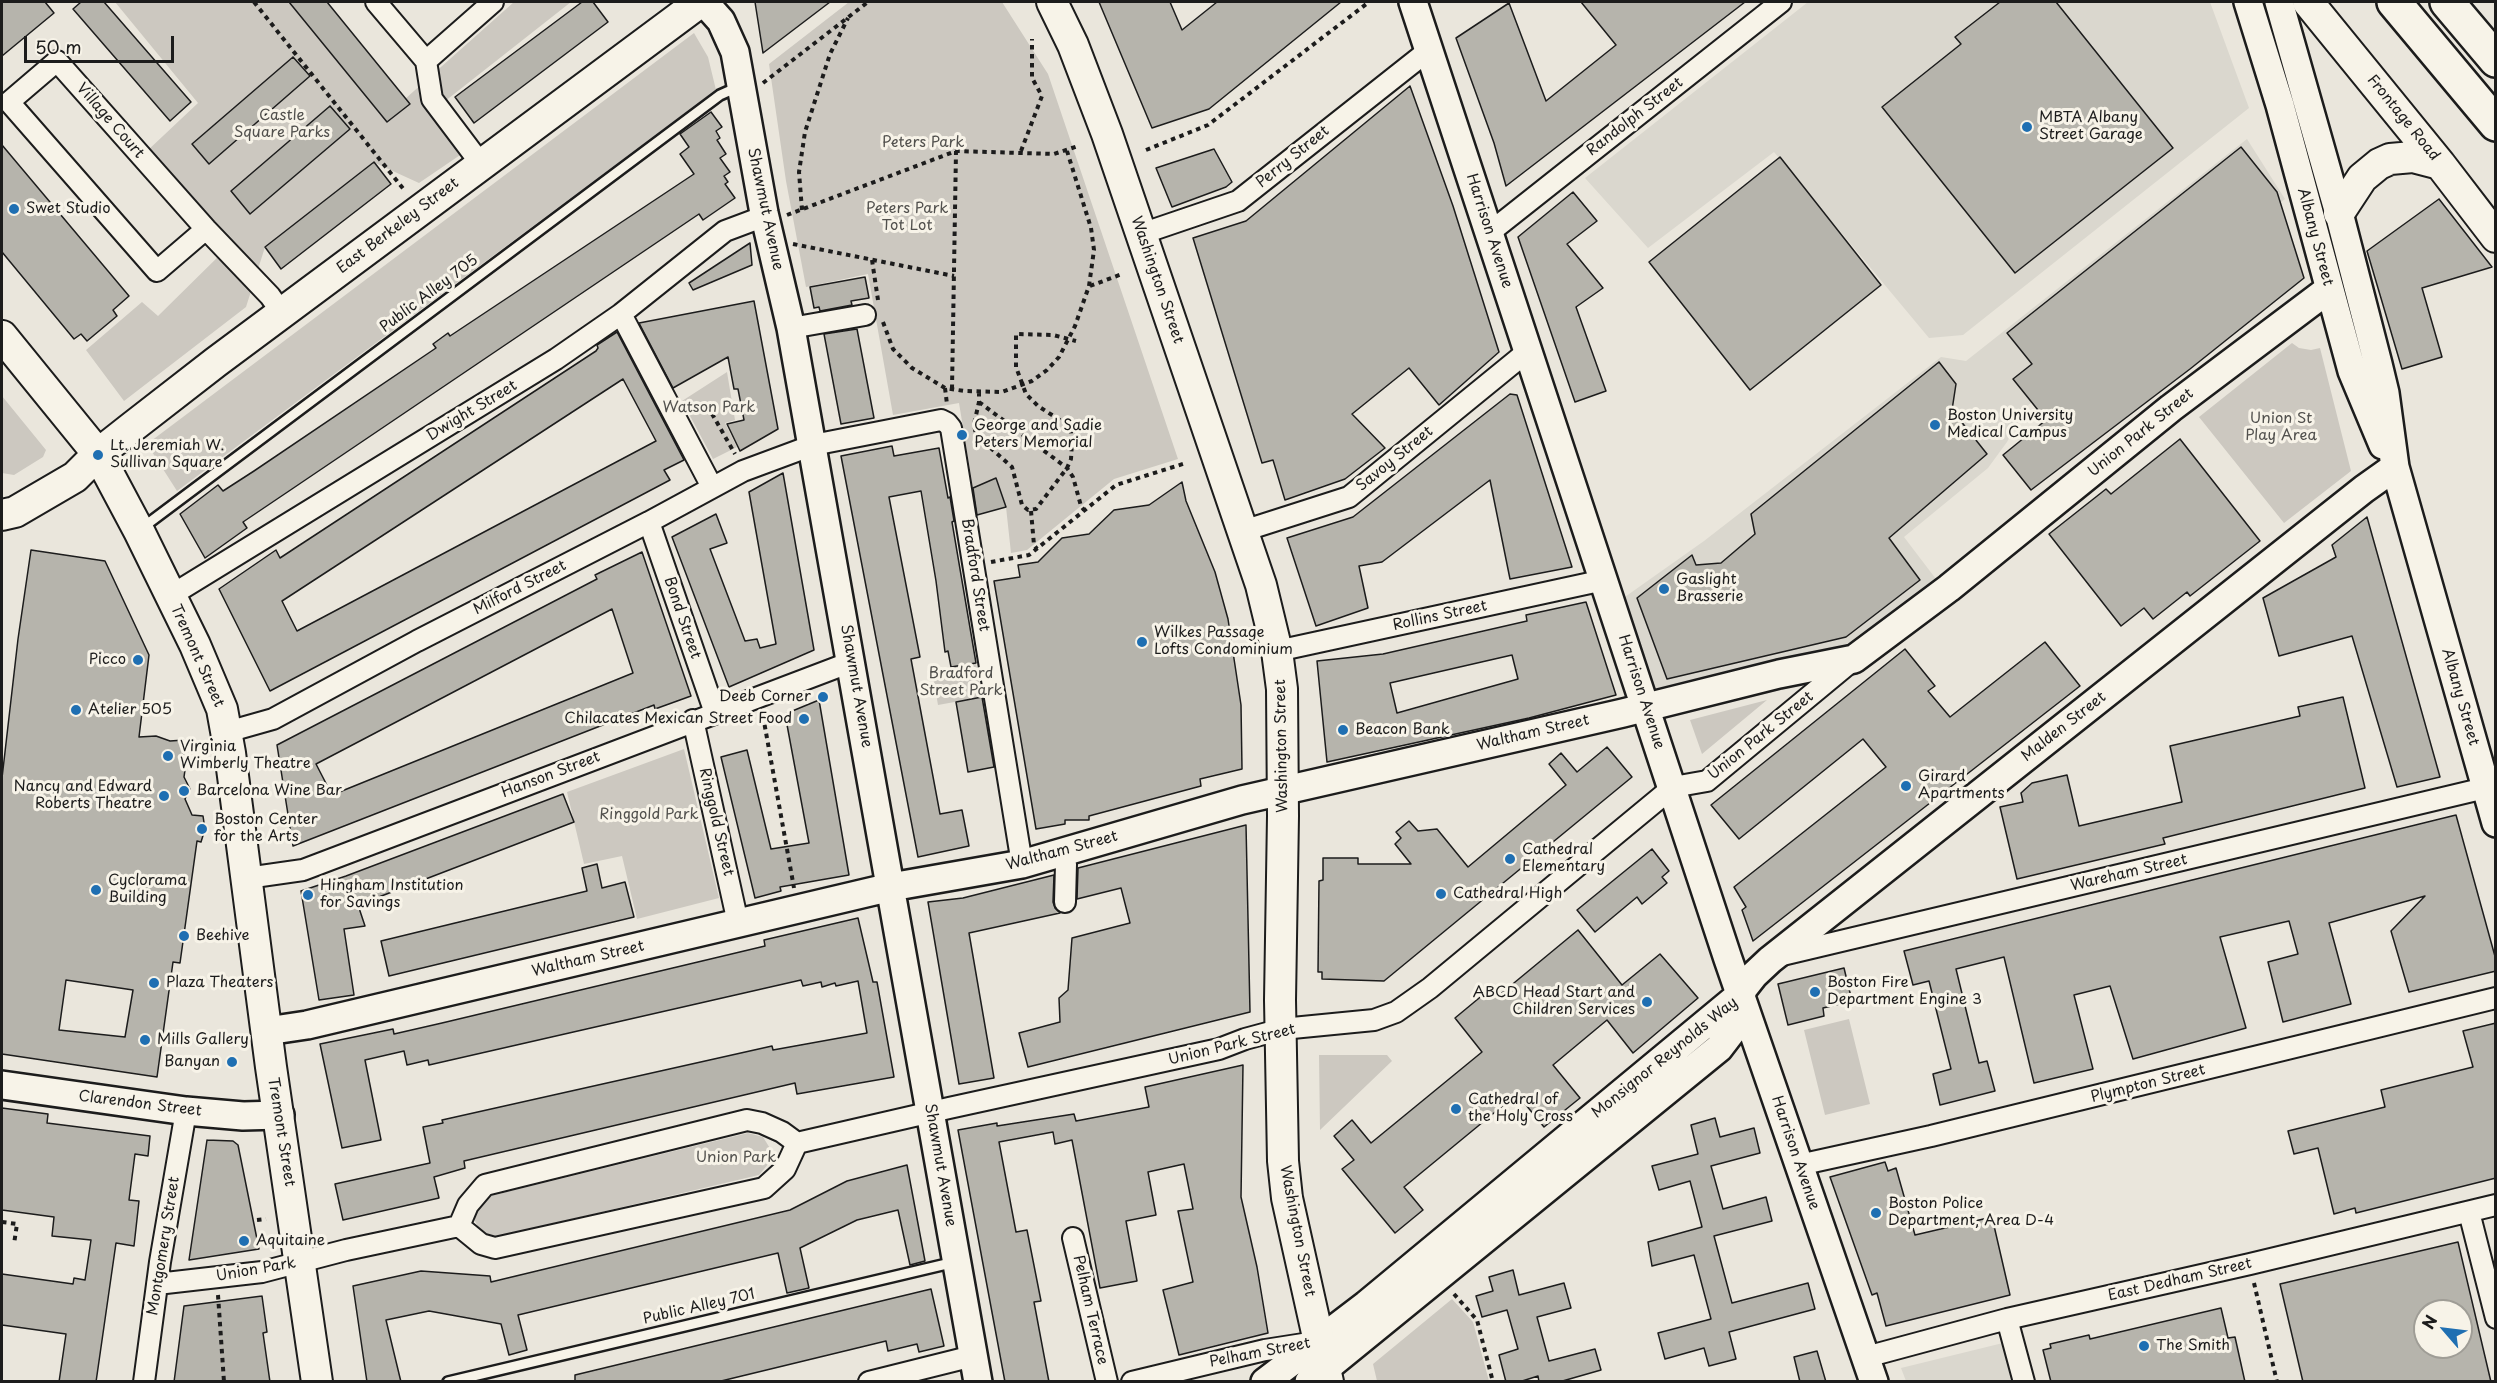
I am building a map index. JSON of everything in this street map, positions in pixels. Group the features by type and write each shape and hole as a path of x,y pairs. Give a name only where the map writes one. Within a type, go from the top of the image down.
{"highway":[{"path":"2394,2 2496,124"},
{"path":"2447,2 2496,60"},
{"path":"2474,2 2496,27"}],"main road":[{"name":"Shawmut Avenue","path":"702,2 727,32 752,84 776,215 791,328 976,1369"},
{"name":"East Berkeley Street","path":"2,515 15,512 57,490 75,477 98,454 282,313 702,2"},
{"name":"Washington Street","path":"1052,2 1081,65 1141,234 1261,585 1277,651 1282,689 1280,1000 1284,1180 1320,1368"},
{"name":"Harrison Avenue","path":"1413,2 1740,995 1870,1369"},
{"name":"Albany Street","path":"2248,2 2280,105 2352,370 2395,467"},
{"name":"Albany Street","path":"2278,2 2339,213 2385,393 2395,467 2496,824"},
{"name":"Frontage Road","path":"2308,2 2440,164 2496,237"},
{"path":"2339,213 2362,178 2379,164 2390,159 2413,157 2440,164"},
{"name":"Union Park Street","path":"1854,658 1949,588 2171,408 2329,289"},
{"name":"Tremont Street","path":"2,336 98,454 195,645 222,709 317,1382"},
{"name":"Malden Street","path":"1740,995 1754,975 1773,958 2364,489 2395,467"},
{"name":"Waltham Street","path":"267,1031 307,1025 891,887 1022,864 1242,800 1854,658"},
{"name":"Monsignor Reynolds Way","path":"1265,1382 1320,1368 1740,995"},
{"name":"Clarendon Street","path":"2,1085 186,1111 243,1116 280,1115"}],"street":[{"path":"376,2 426,61 432,99 481,164"},
{"path":"426,61 493,2"},
{"name":"Randolph Street","path":"1489,233 1781,2"},
{"name":"Perry Street","path":"1141,234 1238,201 1429,50"},
{"name":"Village Court","path":"206,229 157,271 9,102 57,61 206,229 270,296 282,313"},
{"name":"Dwight Street","path":"170,596 556,359 621,314 725,231 776,215"},
{"path":"791,328 875,313"},
{"path":"621,314 712,487"},
{"name":"Savoy Street","path":"1243,531 1349,496 1528,351"},
{"name":"Bradford Street","path":"813,445 938,421 949,425 1022,864"},
{"name":"Milford Street","path":"227,732 273,718 417,641 650,522 743,471 813,445"},
{"name":"Bond Street","path":"650,522 716,713"},
{"name":"Rollins Street","path":"1277,651 1604,580"},
{"name":"Union Park Street","path":"931,1112 1219,1049 1282,1029 1374,1020 1396,1012 1430,988 1673,787 1707,781 1854,658"},
{"name":"Hanson Street","path":"247,878 303,870 693,720 851,662"},
{"name":"Ringgold Street","path":"693,720 738,923"},
{"name":"Wareham Street","path":"1773,958 2485,788"},
{"path":"1065,902 1066,864"},
{"name":"Plympton Street","path":"1799,1165 1943,1134 2496,998"},
{"name":"Montgomery Street","path":"144,1382 157,1284 186,1111"},
{"path":"797,1143 785,1169 764,1188 495,1248 481,1244 459,1226 468,1205 485,1185 747,1120 762,1123 782,1132 797,1143 931,1112"},
{"name":"East Dedham Street","path":"1870,1369 2007,1319 2496,1205"},
{"path":"2469,1212 2496,1318"},
{"name":"Union Park","path":"157,1284 262,1272 459,1226"},
{"name":"Pelham Terrace","path":"1073,1238 1107,1382"},
{"path":"2007,1319 2024,1382"},
{"name":"Pelham Street","path":"1132,1382 1265,1350 1320,1368"},
{"path":"869,1382 976,1369"}],"lane":[{"name":"Public Alley 705","path":"139,531 720,95 752,84"},
{"name":"Public Alley 701","path":"448,1382 957,1262"}],"path":[{"path":"254,2 408,194"},
{"path":"752,84 868,2"},
{"path":"1146,150 1208,125 1369,2"},
{"path":"802,210 799,172 805,132 830,54 848,18"},
{"path":"1021,151 1042,96 1032,78 1032,39"},
{"path":"776,215 802,210 956,151 1021,151 1054,154 1078,146"},
{"path":"952,389 956,151"},
{"path":"872,260 875,313 893,349 912,368 945,388 1002,392 1022,386 1047,370 1059,357 1070,339 1089,286 1094,250 1091,228 1066,151"},
{"path":"793,244 954,276"},
{"path":"1089,286 1122,274"},
{"path":"1031,511 1043,503 1067,468 1072,450 1071,432 1062,420 1032,401 1022,386 1016,367 1016,334 1053,335 1076,341"},
{"path":"945,388 948,408"},
{"path":"979,392 974,424 976,435 1012,467 1020,501 1024,508 1031,511"},
{"path":"979,402 1067,468 1073,477 1084,510"},
{"path":"690,412 711,412 743,471"},
{"path":"987,562 1029,555 1116,485 1186,463"},
{"path":"1031,511 1034,545 1037,549"},
{"path":"764,722 793,883"},
{"path":"257,1220 266,1219"},
{"path":"2,1222 17,1224 14,1244"},
{"path":"2250,1264 2277,1382"},
{"path":"218,1294 224,1382"},
{"path":"1453,1294 1477,1320 1493,1382"}],"shaded area":[{"name":"MBTA Albany Street Garage","path":"1808,2 2210,2 2249,108 1963,335 1929,338 1774,152 1648,248 1585,178"},
{"name":"Boston University Medical Campus","path":"2247,139 2285,199 2026,407 2007,442 1988,468 1904,537 1939,583 1867,638 1736,675 1652,692 1622,599 1704,541 1941,357 1966,361"},
{"path":"2007,1342 2017,1381 1906,1381 1901,1368"}],"green space":[{"name":"Castle Square Parks","path":"115,2 293,2 387,115 514,2 571,2 435,109 469,149 419,183 373,162 265,247 246,307 124,401 86,350 142,302 158,316 228,247 146,152 198,103"},
{"name":"Peters Park","path":"849,2 1002,2 1048,74 1178,459 1114,479 1027,550 1011,553 1006,507 996,478 973,488 959,403 893,415 868,274 806,287 786,181 769,64"},
{"path":"694,33 708,57 716,90 177,491 147,444"},
{"name":"Union St Play Area","path":"2292,343 2299,348 2311,350 2320,348 2351,471 2284,523 2199,417"},
{"name":"Watson Park","path":"727,372 735,420 725,423 737,447 713,459 682,401"},
{"path":"2,396 46,450 43,457 14,475 2,473"},
{"name":"Bradford Street Park","path":"976,663 982,697 938,705 932,671"},
{"path":"1767,700 1702,754 1690,720"},
{"name":"Ringgold Park","path":"684,749 719,898 637,919 622,856 584,864 567,792"},
{"path":"1849,1019 1870,1104 1825,1115 1804,1030"},
{"path":"1319,1055 1387,1055 1392,1061 1320,1130"},
{"name":"Union Park","path":"748,1133 763,1137 771,1150 769,1163 759,1175 495,1237 480,1231 475,1221 475,1210 482,1198"},
{"path":"1452,1299 1473,1322 1489,1381 1377,1381 1373,1364"}],"building":[{"path":"2,2 45,2 54,13 2,56"},
{"path":"81,2 104,2 191,102 170,121 73,9"},
{"path":"289,2 327,2 410,104 387,122"},
{"path":"582,2 593,2 608,22 474,123 455,97"},
{"path":"755,2 830,2 763,53"},
{"path":"1099,2 1170,2 1182,30 1217,2 1341,2 1209,109 1152,128"},
{"path":"1581,2 1745,2 1506,186 1494,143 1456,38 1509,3 1546,101 1616,45"},
{"name":"MBTA Albany Street Garage","path":"2000,2 2056,2 2173,148 2015,273 1882,107 1961,44 1955,37"},
{"path":"293,57 310,76 209,164 192,144"},
{"path":"1410,86 1453,206 1499,352 1439,405 1409,368 1352,414 1385,448 1345,479 1285,500 1273,460 1262,463 1193,238 1246,221"},
{"path":"330,106 350,129 250,214 231,191"},
{"path":"711,112 722,127 716,131 720,138 717,140 726,154 720,158 730,172 724,176 728,182 725,184 735,198 703,220 699,214 243,522 247,528 205,558 180,514 218,485 223,491 254,471 436,348 433,344 448,333 450,336 694,174 680,154 689,147 680,134"},
{"path":"2,145 129,296 113,310 117,316 87,341 81,334 74,339 2,252"},
{"path":"2241,147 2277,192 2304,278 2190,369 2031,490 2003,455 2046,420 2013,379 2032,364 2007,333"},
{"path":"1214,149 1232,182 1226,187 1172,207 1156,168"},
{"path":"1780,157 1881,285 1750,390 1649,262"},
{"path":"374,162 391,184 281,269 265,247"},
{"path":"1573,192 1597,221 1567,244 1603,288 1576,307 1606,391 1575,402 1518,237"},
{"path":"2439,199 2492,267 2422,288 2442,357 2402,369 2367,251"},
{"path":"750,243 752,265 693,290 689,283"},
{"path":"865,277 869,298 851,301 852,305 820,311 819,307 814,308 810,287"},
{"path":"754,301 778,429 740,451 727,424 744,420 738,389 734,389 728,357 673,388 639,323"},
{"path":"857,329 874,418 841,424 824,334"},
{"path":"617,332 684,460 664,470 670,480 270,691 219,589 276,550 280,558 596,351 597,345","holes":["623,379 656,441 297,631 282,601"]},
{"path":"1939,362 1956,384 1952,410 1987,454 1889,538 1920,580 1846,637 1667,679 1637,598 1692,555 1696,565 1721,563 1755,534 1751,514"},
{"path":"1510,394 1517,395 1572,567 1510,579 1490,480 1382,562 1359,566 1368,608 1316,626 1287,538 1353,517"},
{"path":"2180,439 2260,541 2190,596 2187,592 2153,619 2144,608 2121,626 2049,534 2106,489 2111,494"},
{"path":"892,446 894,456 939,448 948,498 950,497 954,521 952,522 976,663 951,667 948,651 945,652 921,491 889,497 920,657 911,659 940,814 962,810 969,846 918,857 841,456"},
{"path":"783,473 814,650 729,687 672,537 716,514 727,543 710,549 745,641 757,639 760,648 776,644 749,492"},
{"path":"996,478 1006,507 977,515 973,488"},
{"name":"Wilkes Passage Lofts Condominium","path":"1182,482 1186,501 1215,572 1228,619 1241,705 1242,769 1200,779 1201,786 1089,816 1089,820 1065,820 1065,824 1036,829 994,581 1020,577 1018,565 1038,562 1062,538 1089,534 1114,510 1149,505"},
{"path":"2367,517 2440,777 2397,787 2352,636 2279,656 2263,598 2336,557 2332,545"},
{"path":"31,550 105,561 149,655 139,737 156,736 170,741 184,740 182,750 186,763 184,777 190,789 185,799 192,815 203,816 205,829 201,842 197,841 180,963 173,962 157,1077 2,1054 2,778","holes":["66,980 133,990 125,1037 59,1030"]},
{"path":"642,552 691,696 655,709 654,705 293,846 277,745 597,579 595,575","holes":["612,609 633,673 332,795 316,764"]},
{"path":"1586,602 1616,695 1529,718 1327,762 1317,661 1383,654 1527,621 1526,615","holes":["1512,655 1518,679 1397,713 1390,683"]},
{"name":"Girard Apartments","path":"2045,642 2080,686 1753,941 1742,910 1746,907 1734,887 1886,767 1863,739 1739,839 1711,805 1905,649 1935,686 1928,691 1950,717"},
{"path":"982,697 994,767 968,772 956,702"},
{"path":"2343,697 2365,788 2163,838 2165,844 2017,879 2000,807 2023,802 2021,793 2032,783 2067,775 2079,826 2182,802 2170,746 2300,716 2298,707"},
{"path":"819,700 849,875 780,887 781,891 755,898 721,757 747,750 771,849 809,843 785,714"},
{"path":"1607,747 1632,777 1384,981 1322,979 1322,972 1318,972 1319,881 1323,880 1323,858 1358,858 1358,864 1411,864 1395,844 1401,838 1396,832 1409,821 1418,831 1437,829 1468,867 1566,785 1549,764 1561,753 1577,772"},
{"path":"563,794 574,822 358,905 365,926 344,929 354,995 319,1000 301,891"},
{"path":"2456,815 2496,960 2496,971 2409,992 2391,931 2425,896 2329,923 2351,1004 2283,1022 2268,962 2298,954 2289,921 2220,937 2246,1028 2133,1059 2110,986 2074,995 2093,1069 2034,1083 2004,957 1956,969 1979,1063 1987,1061 1995,1091 1940,1105 1933,1074 1951,1069 1929,981 1913,985 1904,951"},
{"path":"1246,825 1250,1012 1028,1067 1019,1033 1060,1022 1059,998 1068,990 1072,938 1130,923 1121,888 1077,899 1078,868"},
{"path":"1652,849 1669,871 1662,877 1667,883 1642,904 1637,897 1595,932 1577,910"},
{"path":"597,864 602,888 625,882 634,917 389,976 381,941 587,891 582,868"},
{"path":"1054,875 1053,902 1060,913 969,933 994,1078 959,1084 928,902 963,898"},
{"path":"858,918 873,982 877,982 894,1077 797,1094 795,1083 464,1161 465,1168 434,1177 439,1198 343,1220 335,1184 430,1163 423,1127 443,1123 442,1120 772,1046 773,1050 867,1033 858,981 836,986 835,983 822,987 821,982 803,986 801,980 429,1065 428,1060 407,1065 404,1051 365,1060 381,1140 342,1148 320,1044 393,1029 394,1034 442,1023 765,946 764,940"},
{"name":"Cathedral of the Holy Cross","path":"1578,930 1622,985 1660,954 1698,998 1633,1053 1607,1020 1553,1065 1580,1098 1544,1127 1517,1094 1404,1187 1423,1210 1395,1233 1342,1169 1354,1160 1334,1136 1352,1120 1371,1143 1482,1052 1455,1018 1490,989 1497,997"},
{"name":"Boston Fire Department Engine 3","path":"1844,968 1852,1001 1823,1008 1824,1016 1788,1025 1778,984"},
{"path":"2496,1023 2496,1178 2356,1213 2355,1208 2334,1214 2318,1148 2294,1154 2288,1131 2385,1107 2381,1090 2473,1067 2463,1031"},
{"path":"1243,1065 1241,1197 1257,1267 1268,1333 1179,1355 1163,1290 1193,1282 1178,1211 1193,1209 1184,1164 1148,1172 1156,1215 1126,1221 1137,1281 1100,1288 1072,1140 1055,1144 1053,1132 999,1142 1016,1232 1027,1230 1041,1301 1034,1302 1049,1382 1005,1382 958,1130 1074,1114 1076,1121 1149,1107 1145,1087"},
{"path":"2,1108 48,1114 47,1123 150,1136 148,1156 135,1154 129,1200 139,1201 134,1246 116,1243 96,1382 59,1382 66,1334 2,1325 2,1274 73,1284 74,1278 85,1280 91,1240 52,1236 54,1217 2,1210"},
{"path":"1715,1118 1720,1137 1754,1128 1760,1153 1711,1166 1723,1209 1766,1197 1772,1221 1714,1236 1732,1303 1808,1283 1815,1309 1729,1332 1736,1359 1709,1366 1704,1348 1665,1359 1658,1333 1711,1319 1694,1255 1652,1266 1648,1242 1702,1227 1690,1181 1659,1190 1652,1166 1698,1154 1691,1125"},
{"path":"207,1140 233,1141 238,1145 259,1249 189,1260"},
{"name":"Boston Police Department, Area D-4","path":"1885,1162 1888,1171 1896,1168 1915,1235 1992,1217 2010,1295 1886,1326 1877,1293 1872,1295 1830,1177"},
{"path":"907,1165 925,1261 910,1265 898,1210 857,1220 800,1248 809,1288 787,1293 778,1253 518,1315 527,1350 509,1355 501,1324 429,1311 386,1320 401,1382 367,1382 353,1286 421,1271 490,1276 491,1282 790,1210 847,1181"},
{"path":"2458,1242 2471,1299 2413,1299 2413,1359 2473,1359 2473,1306 2491,1382 2303,1382 2280,1284"},
{"path":"1513,1270 1519,1295 1564,1283 1571,1308 1537,1317 1549,1361 1595,1349 1601,1370 1559,1382 1539,1382 1538,1376 1519,1382 1506,1382 1499,1355 1518,1349 1507,1310 1482,1317 1476,1296 1493,1291 1489,1277"},
{"path":"931,1289 944,1346 919,1352 917,1344 888,1351 886,1341 717,1382 575,1382 575,1375"},
{"path":"262,1296 267,1332 263,1333 270,1382 174,1382 184,1306"},
{"name":"The Smith","path":"2221,1308 2228,1338 2235,1337 2245,1382 2051,1382 2043,1350 2051,1348 2050,1344 2089,1335 2090,1339"},
{"path":"1817,1351 1826,1382 1800,1382 1794,1357"}],"place":[{"name":"MBTA Albany Street Garage","path":"2027,127"},
{"name":"Swet Studio","path":"14,209"},
{"name":"Boston University Medical Campus","path":"1935,425"},
{"name":"George and Sadie Peters Memorial","path":"962,435"},
{"name":"Lt. Jeremiah W. Sullivan Square","path":"98,455"},
{"name":"Gaslight Brasserie","path":"1664,589"},
{"name":"Wilkes Passage Lofts Condominium","path":"1142,642"},
{"name":"Picco","path":"138,660"},
{"name":"Deeb Corner","path":"823,697"},
{"name":"Atelier 505","path":"76,710"},
{"name":"Chilacates Mexican Street Food","path":"804,719"},
{"name":"Beacon Bank","path":"1343,730"},
{"name":"Virginia Wimberly Theatre","path":"168,756"},
{"name":"Girard Apartments","path":"1906,786"},
{"name":"Barcelona Wine Bar","path":"184,791"},
{"name":"Nancy and Edward Roberts Theatre","path":"164,796"},
{"name":"Boston Center for the Arts","path":"202,829"},
{"name":"Cathedral Elementary","path":"1510,859"},
{"name":"Cyclorama Building","path":"96,890"},
{"name":"Cathedral High","path":"1441,894"},
{"name":"Hingham Institution for Savings","path":"308,895"},
{"name":"Beehive","path":"184,936"},
{"name":"Plaza Theaters","path":"154,983"},
{"name":"Boston Fire Department Engine 3","path":"1815,992"},
{"name":"ABCD Head Start and Children Services","path":"1647,1002"},
{"name":"Mills Gallery","path":"145,1040"},
{"name":"Banyan","path":"232,1062"},
{"name":"Cathedral of the Holy Cross","path":"1456,1109"},
{"name":"Boston Police Department, Area D-4","path":"1876,1213"},
{"name":"Aquitaine","path":"244,1241"},
{"name":"The Smith","path":"2144,1346"}],"park label":[{"name":"Peters Park Tot Lot","path":"907,218"}]}
